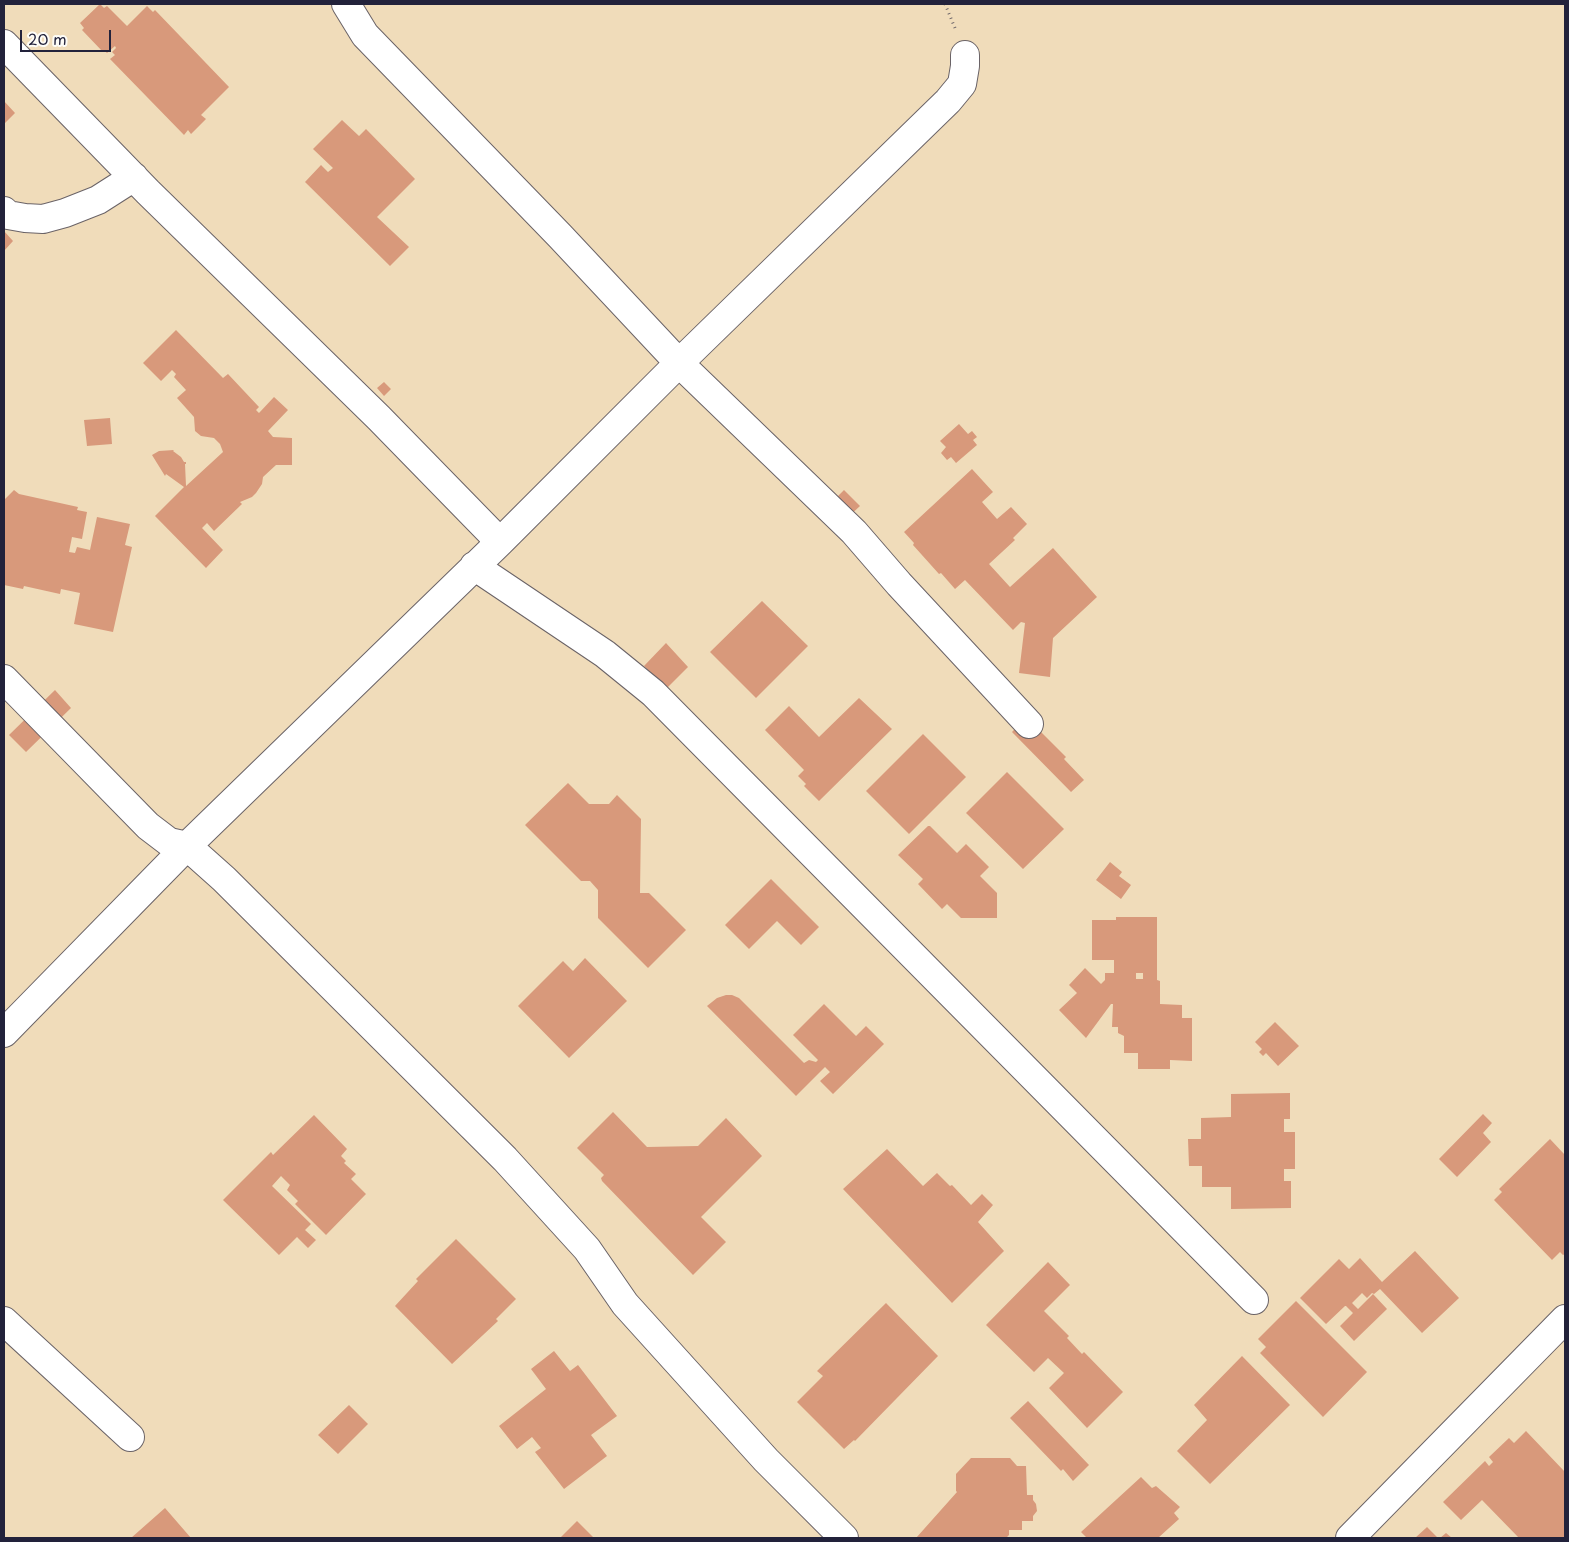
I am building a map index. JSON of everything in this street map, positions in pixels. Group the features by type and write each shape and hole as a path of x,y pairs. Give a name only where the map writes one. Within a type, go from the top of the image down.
{"street":[{"path":"346,4 365,35 586,263 679,363 854,532 899,584 1029,724"},
{"path":"4,44 134,177 372,411 500,542"},
{"path":"6,1024 948,101 962,84 966,66 965,55"},
{"path":"4,211 8,215 43,219 65,213 98,200 134,177"},
{"path":"474,566 605,654 653,693 1254,1300"},
{"path":"4,680 148,826 169,842 188,846 224,879 505,1159 587,1249 625,1304 766,1460 844,1538"},
{"path":"1350,1538 1565,1319"},
{"path":"4,1320 130,1437"}],"building":[{"path":"100,4 104,8 107,6 127,26 147,6 153,12 155,10 229,87 201,115 206,119 191,134 188,130 184,135 110,59 115,55 112,52 116,48 115,46 107,53 104,50 103,52 82,30 84,28 80,23"},
{"path":"4,101 15,113 4,124"},
{"path":"342,120 359,136 366,129 415,179 377,217 409,247 390,266 305,182 321,165 328,172 333,168 313,149"},
{"path":"4,231 13,241 4,251"},
{"path":"176,330 223,378 228,374 259,407 256,410 259,413 274,397 288,410 268,431 273,437 292,438 292,465 276,465 263,477 262,484 256,493 252,497 240,502 242,504 214,531 207,523 202,528 223,550 206,568 155,516 184,487 166,474 165,476 152,455 159,451 174,450 186,462 186,486 223,452 220,444 214,438 201,436 195,431 194,417 177,398 186,390 174,377 176,374 172,370 161,381 143,363"},
{"path":"384,382 391,389 384,396 377,388"},
{"path":"110,418 112,444 87,446 84,420"},
{"path":"959,424 968,434 972,431 977,437 973,440 977,445 956,463 951,457 947,460 941,453 946,447 940,441"},
{"path":"972,469 993,492 982,502 997,519 1011,507 1027,524 1013,538 1015,540 989,564 1010,587 1053,548 1097,597 1053,638 1050,677 1019,673 1025,623 1021,622 1013,630 965,580 955,589 913,545 914,543 904,532"},
{"path":"14,490 19,494 78,507 77,510 87,512 82,539 72,537 69,552 75,553 77,547 90,550 97,517 130,524 125,545 132,547 113,632 74,624 80,593 61,589 60,594 24,586 23,589 4,585 4,500"},
{"path":"844,490 860,506 845,520 829,505"},
{"path":"762,601 808,646 756,698 710,652"},
{"path":"666,643 688,667 667,688 644,666"},
{"path":"55,690 71,708 26,752 9,735"},
{"path":"859,698 892,729 819,801 804,786 806,784 798,776 804,770 765,730 789,706 819,737"},
{"path":"1026,717 1066,757 1064,759 1084,780 1071,792 1012,732"},
{"path":"923,734 966,777 909,834 866,791"},
{"path":"1007,772 1064,829 1023,869 966,813"},
{"path":"568,783 589,804 609,804 617,795 641,819 640,893 649,893 686,930 648,968 598,918 598,890 590,881 581,881 525,825"},
{"path":"928,826 957,853 966,844 989,867 980,876 997,893 997,918 961,918 947,904 942,909 918,884 923,879 898,855"},
{"path":"1110,862 1122,872 1119,876 1131,885 1121,899 1096,880"},
{"path":"771,879 819,927 801,945 777,921 749,949 725,925"},
{"path":"1116,917 1157,917 1157,980 1160,981 1160,1004 1182,1005 1182,1018 1192,1018 1192,1061 1170,1060 1170,1069 1138,1069 1138,1053 1124,1053 1124,1036 1118,1033 1118,1027 1112,1027 1113,1004 1111,1004 1086,1038 1059,1010 1077,993 1069,985 1085,968 1101,984 1105,980 1105,973 1114,973 1114,960 1092,960 1092,920 1116,920","holes":["1136,973 1143,973 1143,979 1136,979"]},
{"path":"585,958 627,1001 569,1058 518,1006 563,961 573,971"},
{"path":"726,995 739,998 804,1063 809,1060 816,1062 818,1060 793,1035 824,1004 856,1036 866,1026 884,1044 833,1094 820,1081 830,1072 825,1067 796,1096 707,1006 717,998"},
{"path":"1275,1022 1299,1046 1278,1066 1266,1053 1263,1056 1259,1052 1262,1049 1255,1042"},
{"path":"1290,1093 1290,1119 1284,1119 1284,1132 1295,1132 1295,1169 1284,1169 1284,1181 1291,1181 1291,1208 1231,1209 1231,1187 1202,1187 1202,1166 1189,1166 1188,1139 1201,1139 1201,1118 1231,1117 1231,1094"},
{"path":"613,1112 647,1147 698,1146 726,1118 762,1156 701,1217 726,1242 693,1275 602,1181 601,1178 604,1175 577,1148"},
{"path":"1483,1114 1492,1123 1483,1133 1491,1142 1457,1177 1439,1159"},
{"path":"314,1115 347,1149 341,1156 346,1161 344,1163 356,1174 351,1179 366,1194 326,1235 295,1204 298,1201 287,1190 290,1185 281,1176 272,1186 311,1224 305,1230 316,1240 308,1248 297,1237 279,1255 223,1200 271,1152 273,1155"},
{"path":"1550,1139 1565,1155 1565,1254 1563,1255 1560,1252 1552,1260 1494,1200 1502,1192 1499,1189"},
{"path":"887,1149 923,1186 937,1173 950,1186 952,1185 971,1205 982,1194 993,1205 978,1222 1004,1251 952,1303 843,1189"},
{"path":"456,1239 516,1299 496,1319 498,1321 452,1364 395,1306 418,1281 416,1279"},
{"path":"1415,1251 1459,1298 1422,1333 1380,1289 1367,1298 1362,1293 1352,1303 1358,1309 1373,1294 1387,1309 1354,1341 1340,1326 1353,1313 1346,1306 1326,1324 1300,1298 1339,1259 1349,1269 1360,1258 1382,1282"},
{"path":"1048,1262 1070,1285 1044,1311 1069,1336 1067,1338 1082,1354 1084,1352 1123,1392 1087,1428 1049,1388 1064,1373 1048,1358 1034,1372 986,1325"},
{"path":"1296,1301 1367,1372 1323,1417 1260,1353 1266,1347 1258,1339"},
{"path":"886,1303 938,1356 855,1441 844,1449 797,1402 823,1376 817,1371"},
{"path":"554,1351 570,1371 578,1365 617,1416 591,1435 607,1456 564,1489 535,1452 541,1448 532,1437 517,1449 499,1426 546,1389 531,1369"},
{"path":"1242,1356 1290,1405 1210,1484 1177,1451 1207,1420 1194,1405"},
{"path":"1028,1401 1089,1465 1073,1481 1010,1418"},
{"path":"349,1405 368,1424 338,1454 318,1435"},
{"path":"1526,1431 1565,1472 1565,1538 1519,1538 1482,1500 1461,1520 1443,1502 1485,1461 1489,1466 1493,1462 1489,1457 1509,1438 1514,1443"},
{"path":"971,1458 1010,1458 1017,1466 1026,1466 1027,1495 1033,1495 1037,1511 1033,1516 1033,1521 1022,1521 1022,1530 1009,1530 1009,1535 1006,1538 916,1538 957,1492 956,1474"},
{"path":"1141,1477 1152,1488 1156,1486 1180,1507 1174,1513 1179,1519 1158,1538 1087,1538 1081,1532"},
{"path":"165,1508 191,1538 131,1538"},
{"path":"577,1521 594,1538 560,1538"},
{"path":"1426,1528 1438,1538 1415,1538"},
{"path":"1446,1533 1452,1538 1440,1538"}]}
